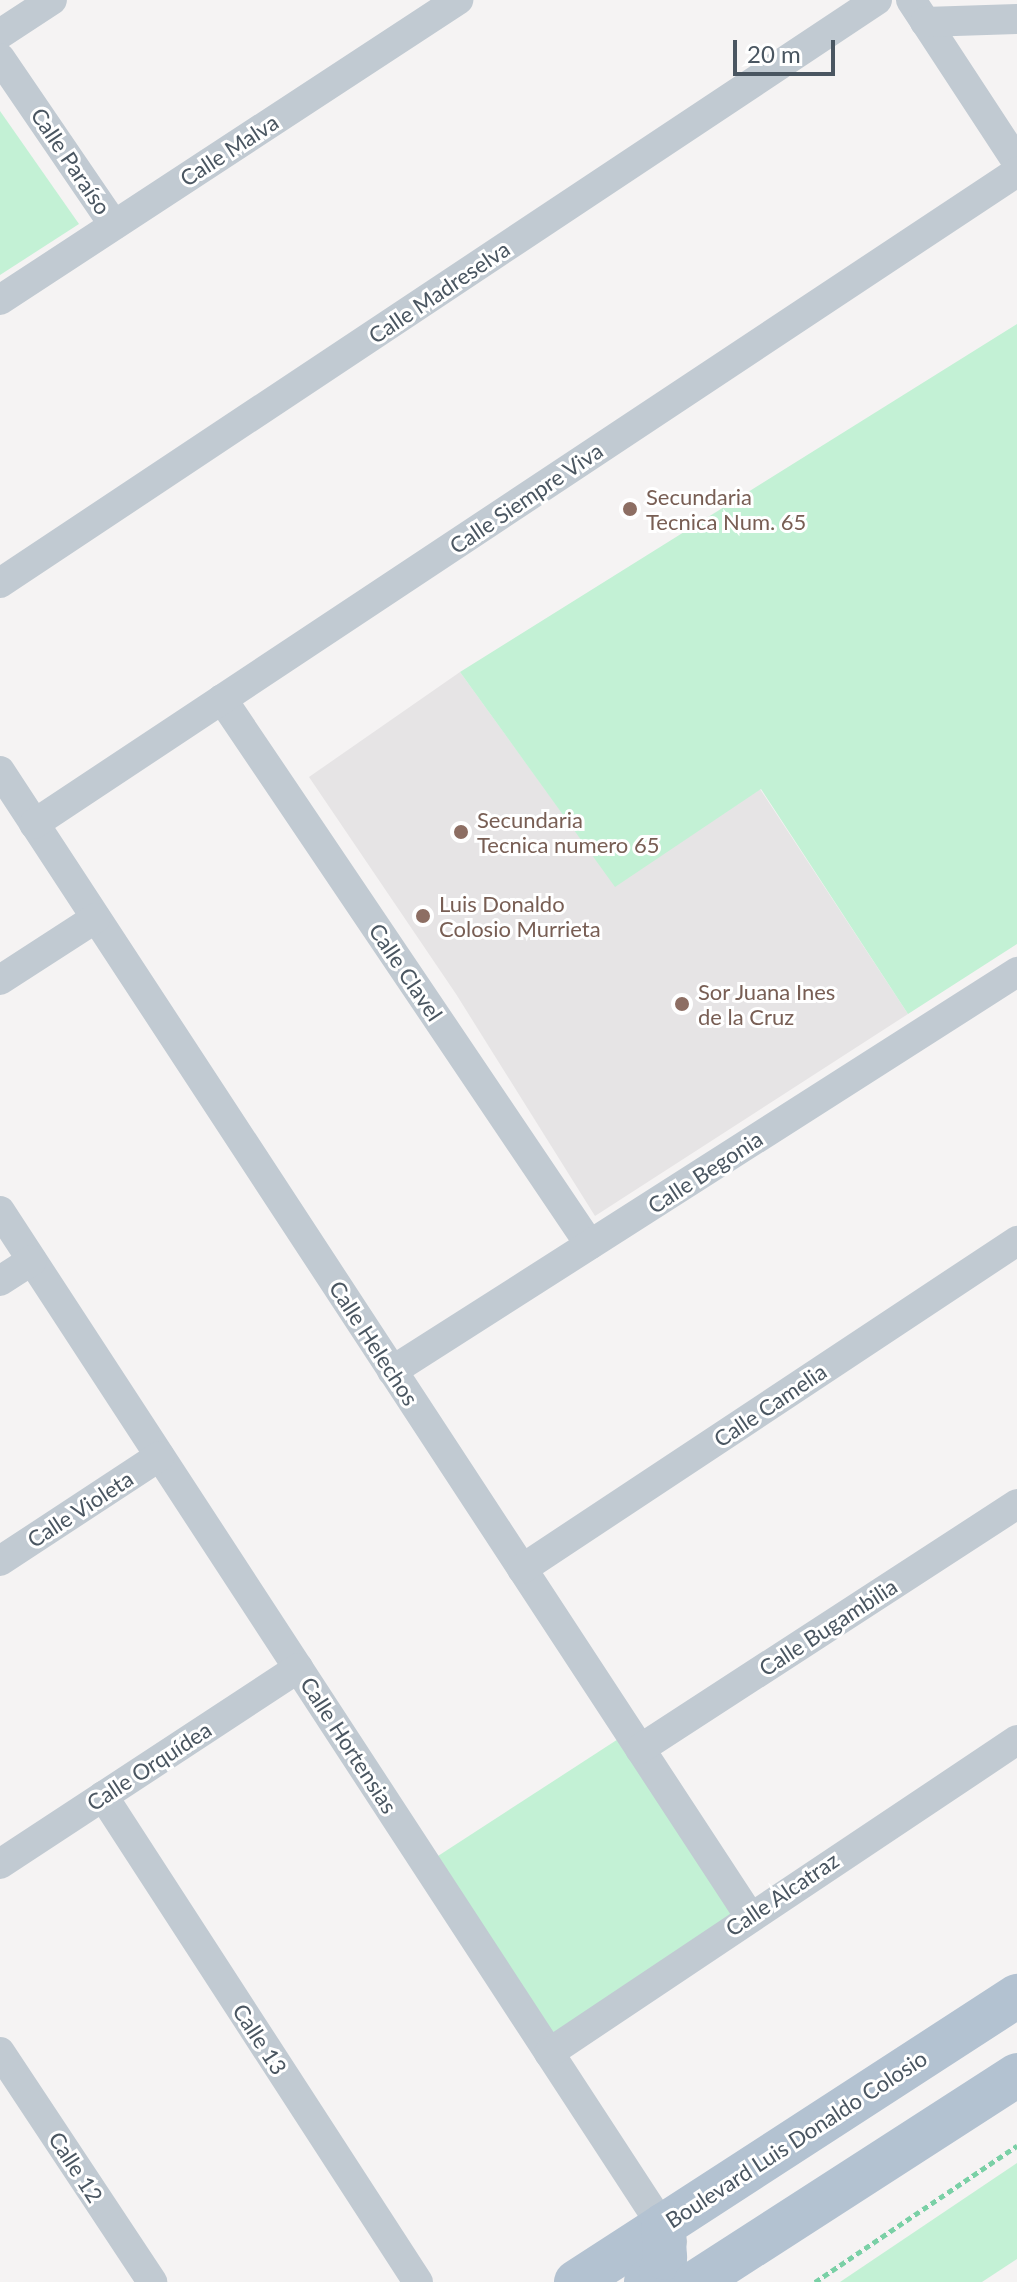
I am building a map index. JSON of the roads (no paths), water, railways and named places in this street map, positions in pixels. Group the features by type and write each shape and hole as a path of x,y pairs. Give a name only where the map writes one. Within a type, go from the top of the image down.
{"main road":[{"name":"Boulevard Luis Donaldo Colosio","path":"576,2282 1017,1996"},
{"path":"697,2281 1017,2075"},
{"path":"646,2282 661,2272 665,2258 663,2225"}],"street":[{"path":"0,34 52,0"},
{"name":"Calle Malva","path":"0,300 458,0"},
{"name":"Calle Madreselva","path":"0,583 877,0"},
{"path":"918,11 1017,19"},
{"path":"918,11 1017,162"},
{"name":"Calle Paraíso","path":"0,58 114,225"},
{"name":"Calle Siempre Viva","path":"34,824 1017,172"},
{"name":"Calle Clavel","path":"222,699 590,1245"},
{"name":"Calle Helechos","path":"0,771 749,1915"},
{"path":"0,980 96,918"},
{"name":"Calle Begonia","path":"392,1371 1017,972"},
{"name":"Calle Hortensias","path":"0,1211 697,2281"},
{"name":"Calle Camelia","path":"522,1569 1017,1241"},
{"path":"0,1281 32,1260"},
{"name":"Calle Violeta","path":"0,1561 160,1456"},
{"name":"Calle Bugambilia","path":"640,1749 1017,1504"},
{"name":"Calle Orquídea","path":"4,1852 103,1796 298,1668"},
{"name":"Calle Alcatraz","path":"549,2053 749,1915 1017,1740"},
{"name":"Calle 13","path":"103,1796 418,2282"},
{"name":"Calle 12","path":"0,2052 152,2282"}],"place":[{"name":"Secundaria Tecnica Num. 65","path":"630,509"},
{"name":"Secundaria Tecnica numero 65","path":"461,832"},
{"name":"Luis Donaldo Colosio Murrieta","path":"423,916"},
{"name":"Sor Juana Ines de la Cruz","path":"682,1004"}]}
